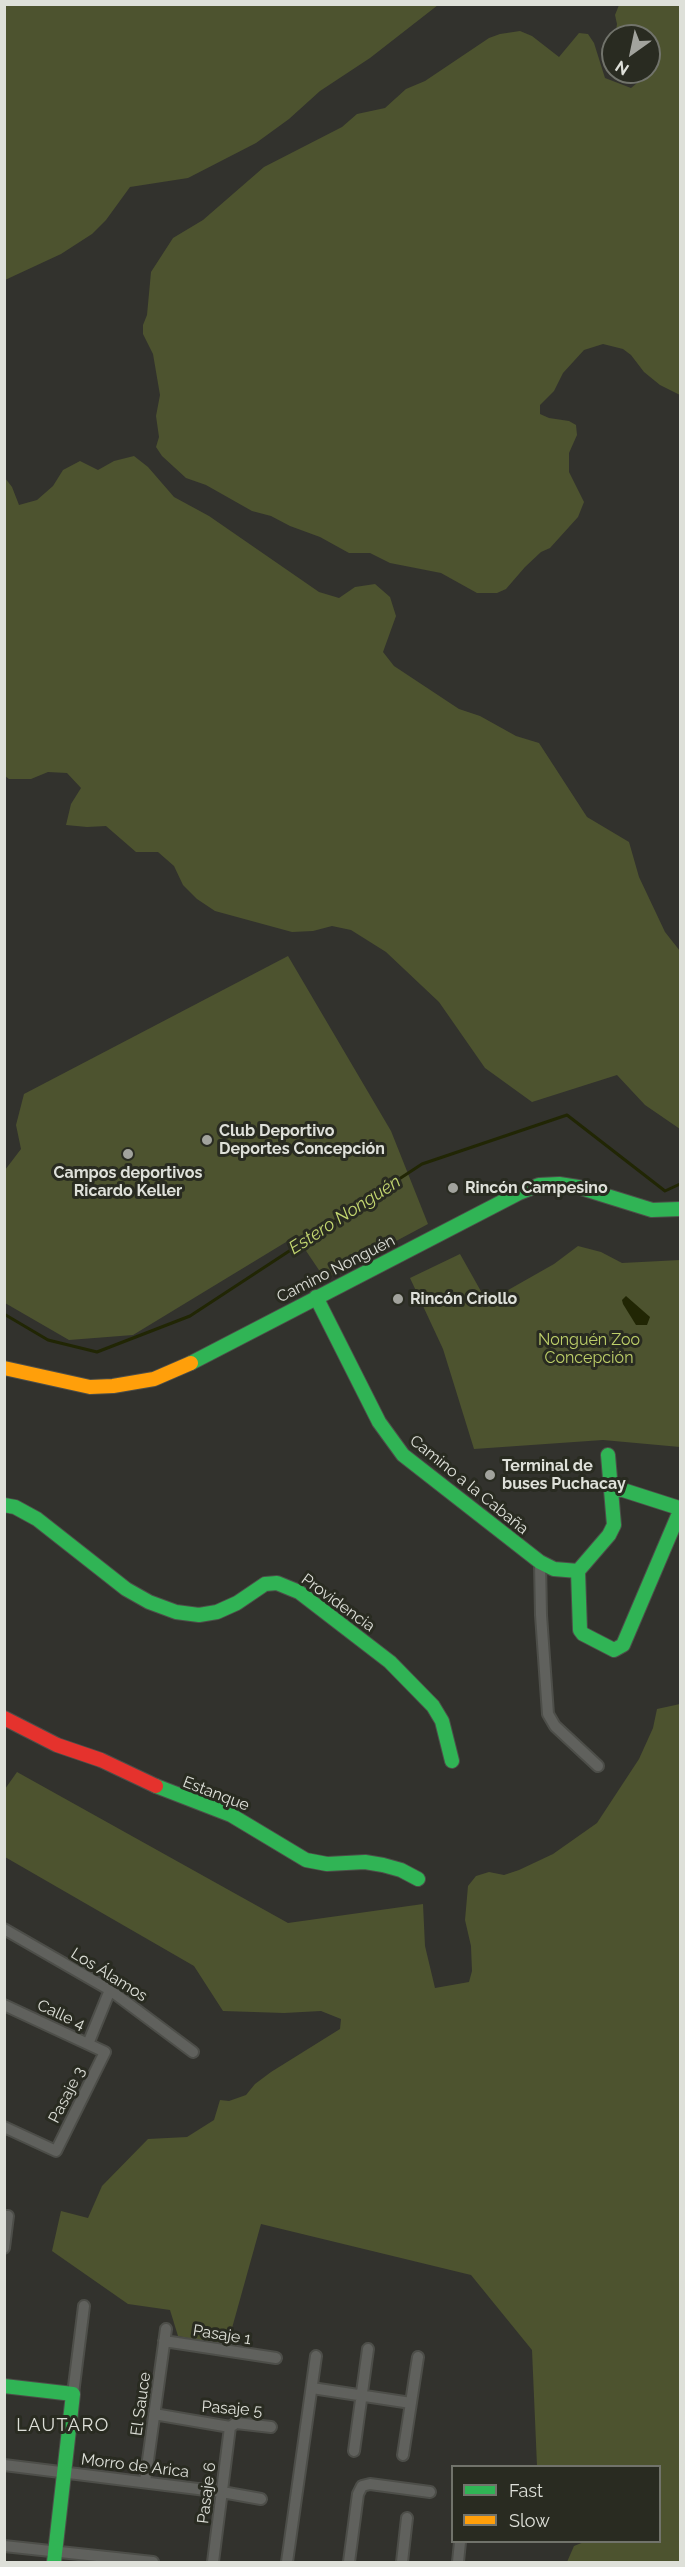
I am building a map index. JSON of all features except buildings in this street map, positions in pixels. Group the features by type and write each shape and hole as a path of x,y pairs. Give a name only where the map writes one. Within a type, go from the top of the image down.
{"street":[{"name":"Camino Nonguén","path":"4,1368 77,1385 113,1386 139,1383 178,1369 519,1193 539,1185 559,1184 578,1187 652,1210 681,1209"},
{"name":"Camino a la Cabaña","path":"316,1297 379,1422 396,1447 419,1470 540,1562 555,1569 578,1571"},
{"path":"608,1455 614,1525 609,1535 578,1571 580,1630 583,1634 614,1650 619,1648 645,1595 680,1511 679,1508 611,1488"},
{"name":"Providencia","path":"4,1505 15,1507 37,1519 126,1589 149,1602 176,1612 198,1615 217,1612 237,1603 265,1584 277,1583 300,1592 390,1662 433,1706 442,1721 452,1761"},
{"path":"540,1562 548,1714 555,1726 598,1766"},
{"name":"Estanque","path":"4,1718 57,1745 101,1760 174,1795 231,1815 306,1860 327,1864 365,1862 383,1865 401,1870 418,1880"},
{"name":"Los Álamos","path":"4,1929 110,1990 193,2052"},
{"name":"Pasaje 3","path":"88,2044 110,1990"},
{"name":"Calle 4","path":"4,2004 105,2052"},
{"name":"Pasaje 3","path":"4,2127 56,2151 105,2052"},
{"path":"4,2248 6,2216"},
{"path":"54,2557 84,2306"},
{"name":"Pasaje 1","path":"165,2335 276,2358"},
{"name":"El Sauce","path":"145,2482 165,2335"},
{"path":"354,2451 368,2349"},
{"path":"287,2562 316,2356"},
{"path":"403,2456 418,2357"},
{"path":"4,2385 74,2394"},
{"path":"312,2388 411,2403"},
{"name":"Pasaje 5","path":"154,2414 230,2427 236,2423 271,2427"},
{"name":"Pasaje 6","path":"213,2562 230,2427"},
{"name":"Morro de Arica","path":"4,2465 222,2492 261,2499"},
{"path":"349,2562 360,2488 370,2484 430,2492"},
{"path":"402,2562 407,2518"},
{"path":"458,2562 460,2543"},
{"path":"4,2546 54,2557 153,2562"}],"green space":[{"path":"4,5 438,5 370,58 320,91 289,119 256,143 188,178 130,187 106,220 92,234 61,254 5,280"},
{"path":"619,5 680,5 680,395 660,385 644,372 631,355 623,349 603,344 584,350 563,373 554,391 540,405 540,414 576,425 577,435 569,453 569,472 584,502 578,517 550,548 541,552 506,589 497,593 477,593 441,573 390,563 370,553 349,553 320,537 271,516 252,511 206,485 186,478 162,456 156,447 159,437 156,416 160,395 153,354 143,334 143,325 147,315 151,272 173,238 203,220 264,167 342,127 357,114 385,108 406,89 425,81 489,38 500,34 520,31 532,36 559,57 579,33 588,34 594,43 601,65 601,84 621,84 631,88 636,84 661,84 661,24 617,24 615,15"},
{"path":"134,456 148,467 174,497 209,516 319,592 339,598 355,587 375,584 390,597 396,616 383,652 394,666 459,709 480,716 516,736 539,743 587,817 629,842 639,877 665,932 680,951 680,1129 645,1105 617,1075 532,1102 485,1068 439,1002 386,952 351,930 332,926 313,931 292,932 215,911 197,899 183,885 174,866 158,852 136,852 106,826 66,825 71,804 81,788 67,773 48,772 31,779 9,779 5,776 5,478 12,487 19,505 37,500 53,486 63,470 80,461 98,470 114,461"},
{"name":"Club Deportivo Deportes Concepción","path":"288,956 391,1131 428,1224 325,1279 296,1236 133,1335 69,1340 5,1303 5,1170 21,1149 16,1125 24,1094"},
{"name":"Nonguén Zoo Concepción","path":"578,1246 601,1252 622,1263 680,1260 680,1447 603,1440 474,1449 443,1349 410,1278 460,1254 487,1302 554,1264"},
{"path":"680,1704 680,2562 567,2562 574,2546 582,2543 661,2543 661,2465 537,2465 532,2350 471,2275 261,2224 227,2346 178,2336 170,2310 128,2304 52,2251 61,2211 88,2218 102,2186 148,2139 187,2137 214,2120 220,2100 229,2101 246,2095 255,2084 271,2072 340,2029 341,2019 321,2011 284,2013 223,2011 194,1966 5,1857 5,1789 17,1772 288,1923 423,1904 425,1946 435,1988 469,1982 472,1971 471,1946 465,1920 468,1886 476,1876 489,1872 504,1875 553,1854 597,1823 639,1759 653,1728 657,1709"}],"shaded area":[{"path":"626,1296 650,1317 647,1325 636,1325 623,1304 622,1300"}],"waterway":[{"name":"Estero Nonguén","path":"4,1314 48,1340 97,1352 190,1316 422,1164 567,1115 665,1191 680,1184"}],"traffic: fast":[{"path":"191,1363 519,1193 539,1185 559,1184 578,1187 652,1210 680,1209"},
{"path":"316,1297 379,1422 403,1455 540,1562 554,1569 578,1571"},
{"path":"608,1455 614,1525 609,1535 578,1571 580,1630 583,1634 614,1650 623,1645 680,1511 679,1508 623,1490 611,1489"},
{"path":"4,1505 15,1507 37,1519 126,1589 149,1602 176,1612 199,1615 217,1612 237,1603 265,1584 277,1583 299,1592 390,1662 433,1706 442,1721 452,1761"},
{"path":"156,1786 231,1815 306,1860 327,1864 365,1862 383,1865 401,1870 418,1879"},
{"path":"4,2386 73,2394 54,2562"}],"traffic: slow":[{"path":"4,1368 90,1387 113,1386 154,1379 191,1363"}],"traffic: jam":[{"path":"4,1718 57,1745 101,1760 156,1786"}],"place":[{"name":"Club Deportivo Deportes Concepción","path":"207,1140"},
{"name":"Campos deportivos Ricardo Keller","path":"128,1154"},
{"name":"Rincón Campesino","path":"453,1188"},
{"name":"Rincón Criollo","path":"398,1299"},
{"name":"Terminal de buses Puchacay","path":"490,1475"}],"district":[{"name":"LAUTARO","path":"63,2426"}]}
